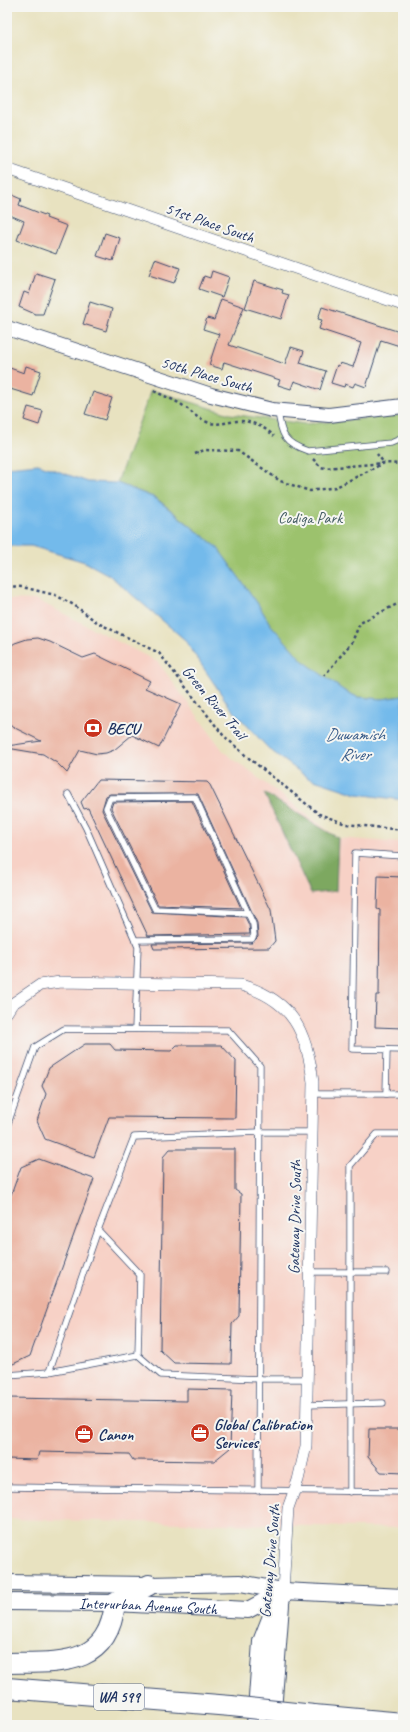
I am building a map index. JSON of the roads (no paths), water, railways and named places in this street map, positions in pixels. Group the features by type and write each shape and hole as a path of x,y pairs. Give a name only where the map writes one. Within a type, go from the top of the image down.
{"highway":[{"path":"7,1663 57,1662 86,1653 103,1641 113,1619 115,1603 149,1584"},
{"path":"257,1725 263,1642 283,1590"},
{"name":"WA 599","path":"7,1688 231,1706 403,1723"}],"main road":[{"name":"Interurban Avenue South","path":"7,1583 240,1583 283,1590 403,1597"},
{"name":"Interurban Avenue South","path":"7,1602 115,1603 248,1610 283,1590"}],"street":[{"name":"51st Place South","path":"7,169 403,305"},
{"name":"50th Place South","path":"7,328 211,395 278,411 329,415 403,406"},
{"name":"Gateway Drive South","path":"9,1005 40,985 60,982 137,982 241,985 268,996 291,1014 299,1029 310,1058 313,1094 306,1446 288,1508 273,1725"}],"lane":[{"path":"278,411 280,428 286,440 296,446 308,450 391,443 403,438"},
{"path":"68,794 86,828 138,947 135,1029"},
{"path":"135,940 252,939 254,935 253,924 195,797 110,798 106,808 155,909 247,913"},
{"path":"403,856 355,853 352,1049 403,1050"},
{"path":"7,1126 35,1048 64,1029 228,1030 260,1066 258,1491"},
{"path":"386,1094 387,1050"},
{"path":"313,1094 403,1094"},
{"path":"49,1372 98,1230 134,1137 260,1132 312,1132"},
{"path":"350,1492 350,1166 377,1134 403,1134"},
{"path":"98,1230 140,1275 138,1355"},
{"path":"310,1272 387,1272"},
{"path":"138,1355 161,1375 259,1379 307,1379"},
{"path":"7,1375 49,1372 138,1355"},
{"path":"306,1405 383,1403"},
{"path":"7,1487 403,1492"}],"water":[{"name":"Duwamish River","path":"38,464 88,482 117,483 155,498 217,547 258,604 270,624 303,661 343,690 357,697 382,699 403,696 403,800 357,794 308,778 269,749 230,707 184,639 109,575 85,562 31,546 7,546 7,467"}],"place":[{"name":"BECU","path":"93,728"},
{"name":"Global Calibration Services","path":"200,1433"},
{"name":"Canon","path":"84,1434"}],"park label":[{"name":"Codiga Park","path":"310,517"}]}
